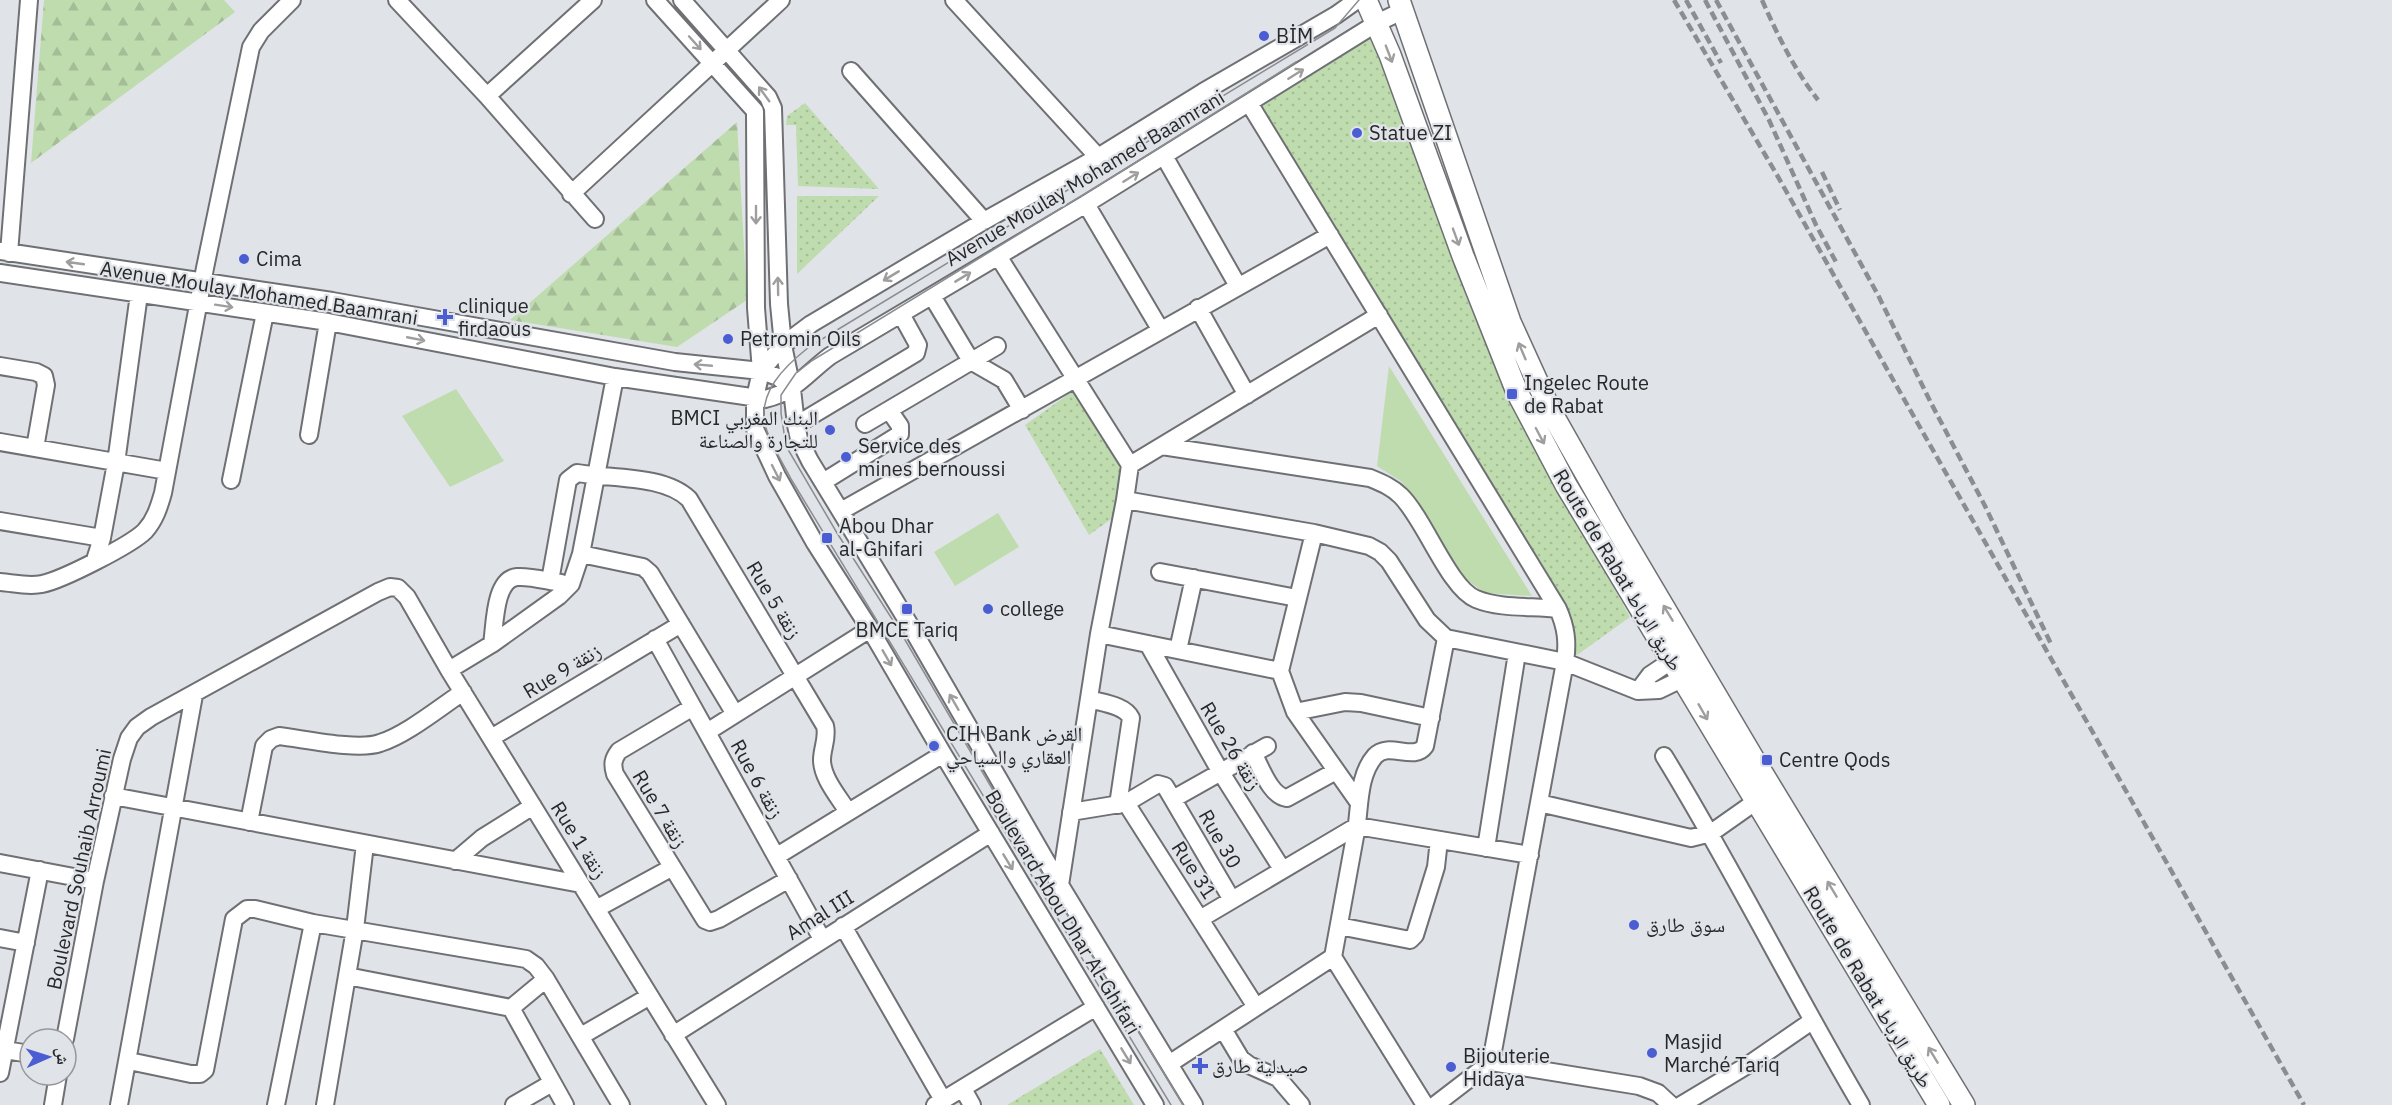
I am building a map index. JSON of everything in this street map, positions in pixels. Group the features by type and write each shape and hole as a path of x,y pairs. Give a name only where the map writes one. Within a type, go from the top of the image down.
{"main road":[{"name":"Route de Rabat طريق الرباط","path":"1366,0 1377,23 1463,256 1517,392 1566,484 1681,654"},
{"name":"Route de Rabat طريق الرباط","path":"1401,5 1483,248 1510,322 1533,375 1692,674 1940,1105"},
{"name":"Route de Rabat طريق الرباط","path":"1764,796 1964,1105"}],"street":[{"path":"5,252 29,0"},
{"path":"0,582 42,584 95,561 132,541 147,529 159,507 250,47 261,31 292,0"},
{"path":"487,96 593,0"},
{"name":"Boulevard Abou Dhar Al-Ghifari","path":"656,0 754,111 756,308 761,371 755,398 755,429 777,476 815,543 870,629 1155,1105"},
{"name":"Boulevard Abou Dhar Al-Ghifari","path":"682,0 768,97 773,108 779,304 796,425 803,447 911,627 1060,885 1194,1105"},
{"path":"571,194 781,0"},
{"path":"954,0 1098,157"},
{"name":"Avenue Moulay Mohamed Baamrani","path":"761,371 783,345 812,324 984,221 1098,157 1203,92 1336,15 1357,0"},
{"path":"401,2 595,219"},
{"name":"Avenue Moulay Mohamed Baamrani","path":"0,273 328,322 615,377 765,399 781,395 792,389 811,370 830,356 1086,204 1377,23 1401,5"},
{"path":"851,71 984,221"},
{"path":"1249,103 1558,609 1567,634 1565,662 1491,1062 1435,1105"},
{"path":"1164,156 1238,286"},
{"path":"1086,204 1160,329"},
{"path":"841,511 1330,235"},
{"name":"Avenue Moulay Mohamed Baamrani","path":"5,252 343,303 675,362 761,371 778,377 792,389"},
{"path":"998,256 1074,380 1130,465 1099,634 1060,885"},
{"path":"95,561 102,538 116,463 139,294"},
{"path":"932,296 971,361 1004,380 1023,410"},
{"path":"1198,308 1247,394"},
{"path":"231,480 265,313"},
{"path":"796,425 916,353 918,345 901,314"},
{"path":"1130,465 1379,315"},
{"path":"309,435 328,322"},
{"path":"865,424 997,346"},
{"path":"0,366 36,372 44,376 46,385 35,448"},
{"path":"449,670 492,644 559,596 570,584 581,554 615,377"},
{"path":"823,482 900,434 900,426 890,410"},
{"path":"0,442 167,471"},
{"path":"1162,446 1370,478 1390,486 1402,496 1415,513 1456,582 1466,592 1476,599 1493,603 1558,609"},
{"name":"Rue 5 زنقة","path":"550,581 568,480 577,473 664,483 680,490 689,499 825,726 822,763 825,773 848,812"},
{"path":"1125,500 1369,546 1389,561 1427,620 1446,638 1565,662 1638,691 1659,690 1692,674"},
{"path":"0,521 102,538"},
{"path":"1314,534 1280,671 1295,712 1359,803"},
{"path":"581,554 643,567 650,573 735,714"},
{"path":"1160,572 1297,598"},
{"path":"492,644 501,589 506,581 517,577 570,584"},
{"path":"1178,650 1194,578"},
{"name":"Boulevard Souhaib Arroumi","path":"66,1027 95,881 122,759 129,738 151,717 378,592 390,587 398,588 407,597"},
{"name":"Rue 1 زنقة","path":"407,597 449,670 717,1105"},
{"name":"Rue 9 زنقة","path":"491,738 681,624"},
{"path":"707,732 870,629"},
{"path":"1099,634 1280,671"},
{"path":"1425,1105 1333,957 1364,777 1374,757 1386,749 1414,752 1422,750 1426,742 1446,638"},
{"name":"Rue 6 زنقة","path":"655,639 822,939"},
{"name":"Rue 26 زنقة","path":"1148,644 1220,771 1282,869"},
{"path":"1486,848 1517,653"},
{"path":"1638,691 1650,675 1681,654"},
{"path":"249,822 264,747 271,739 279,736 362,746 379,744 394,737 463,692"},
{"path":"119,1105 129,1061 194,694"},
{"path":"1089,699 1122,709 1131,718 1122,804"},
{"path":"1295,712 1345,702 1361,703 1431,718"},
{"name":"Rue 7 زنقة","path":"693,707 619,751 614,758 615,774 705,920 719,920 789,879"},
{"path":"1071,812 1122,804 1161,784 1173,799 1260,750 1273,790 1283,797 1287,798 1336,771"},
{"path":"777,856 943,754"},
{"path":"1664,756 1711,833 1812,1021 1861,1105"},
{"path":"114,796 581,884"},
{"path":"1539,803 1691,838 1711,833 1764,796"},
{"name":"Rue 30","path":"1173,799 1232,900"},
{"name":"Rue 31","path":"1122,804 1256,1007"},
{"path":"455,861 482,838 533,806"},
{"path":"1200,919 1357,826 1530,855"},
{"name":"Amal III","path":"673,1035 991,833"},
{"path":"1338,926 1410,940 1415,935 1436,867 1439,840"},
{"path":"325,1105 355,929 365,844"},
{"path":"0,862 95,881"},
{"name":"Rue 7 زنقة","path":"596,909 671,868"},
{"path":"0,1073 40,870"},
{"path":"129,1061 200,1074 205,1070 234,919 247,909 255,909 313,923 526,959 536,966 546,979 621,1105"},
{"path":"276,1105 313,923"},
{"path":"843,926 939,1103 1096,1007"},
{"path":"0,938 26,943"},
{"path":"1169,1064 1333,957"},
{"path":"347,976 511,1008"},
{"path":"511,1008 546,979"},
{"path":"581,1036 650,996"},
{"path":"511,1008 565,1105"},
{"path":"1681,1105 1751,1063 1812,1021"},
{"path":"1222,1029 1241,1059 1278,1078 1301,1105"},
{"path":"5,1050 18,1052"},
{"path":"1491,1062 1639,1086 1658,1093 1671,1105"},
{"path":"514,1105 552,1083"},
{"path":"52,1105 56,1087"},
{"path":"963,1089 972,1105"}],"green space":[{"path":"44,0 224,0 235,12 31,163"},
{"path":"1375,30 1465,294 1508,397 1630,617 1573,658 1549,610 1251,102"},
{"path":"805,103 879,189 798,186 796,125 786,125 787,116"},
{"path":"737,122 747,300 677,347 510,320"},
{"path":"797,196 879,196 797,274"},
{"path":"1389,366 1532,596 1484,593 1459,573 1402,482 1377,466"},
{"path":"456,389 504,461 450,487 402,416"},
{"path":"1073,391 1130,465 1114,517 1089,535 1025,425"},
{"path":"998,513 1019,547 955,586 934,552"},
{"path":"1100,1049 1134,1105 1007,1105"}],"tram line":[{"path":"1171,1105 791,479 768,434 764,415 765,403 782,372 809,347 1335,28 1359,0"},
{"path":"1183,1105 1025,845 901,633 837,533 786,446 781,395 796,373 813,360 1296,62"}],"railway":[{"path":"1674,0 1777,175 2304,1105"},
{"path":"1686,0 1721,63"},
{"path":"1705,0 1769,120 1816,225 1836,262"},
{"path":"1716,0 1878,295 1985,506 2052,646"},
{"path":"1762,0 1787,52 1818,100"},
{"path":"1822,172 1840,210"}],"place":[{"name":"BİM","path":"1264,36"},
{"name":"Statue ZI","path":"1357,133"},
{"name":"Cima","path":"244,259"},
{"name":"clinique firdaous","path":"445,317"},
{"name":"Petromin Oils","path":"728,339"},
{"name":"Ingelec Route de Rabat","path":"1512,394"},
{"name":"BMCI البنك المغربي للتجارة والصناعة","path":"830,430"},
{"name":"Service des mines bernoussi","path":"846,457"},
{"name":"Abou Dhar al-Ghifari","path":"827,538"},
{"name":"BMCE Tariq","path":"907,609"},
{"name":"college","path":"988,609"},
{"name":"CIH Bank القرض العقاري والسياحي","path":"934,746"},
{"name":"Centre Qods","path":"1767,760"},
{"name":"سوق طارق","path":"1634,925"},
{"name":"Masjid Marché Tariq","path":"1652,1053"},
{"name":"صيدلية طارق","path":"1200,1066"},
{"name":"Bijouterie Hidaya","path":"1451,1067"}]}
